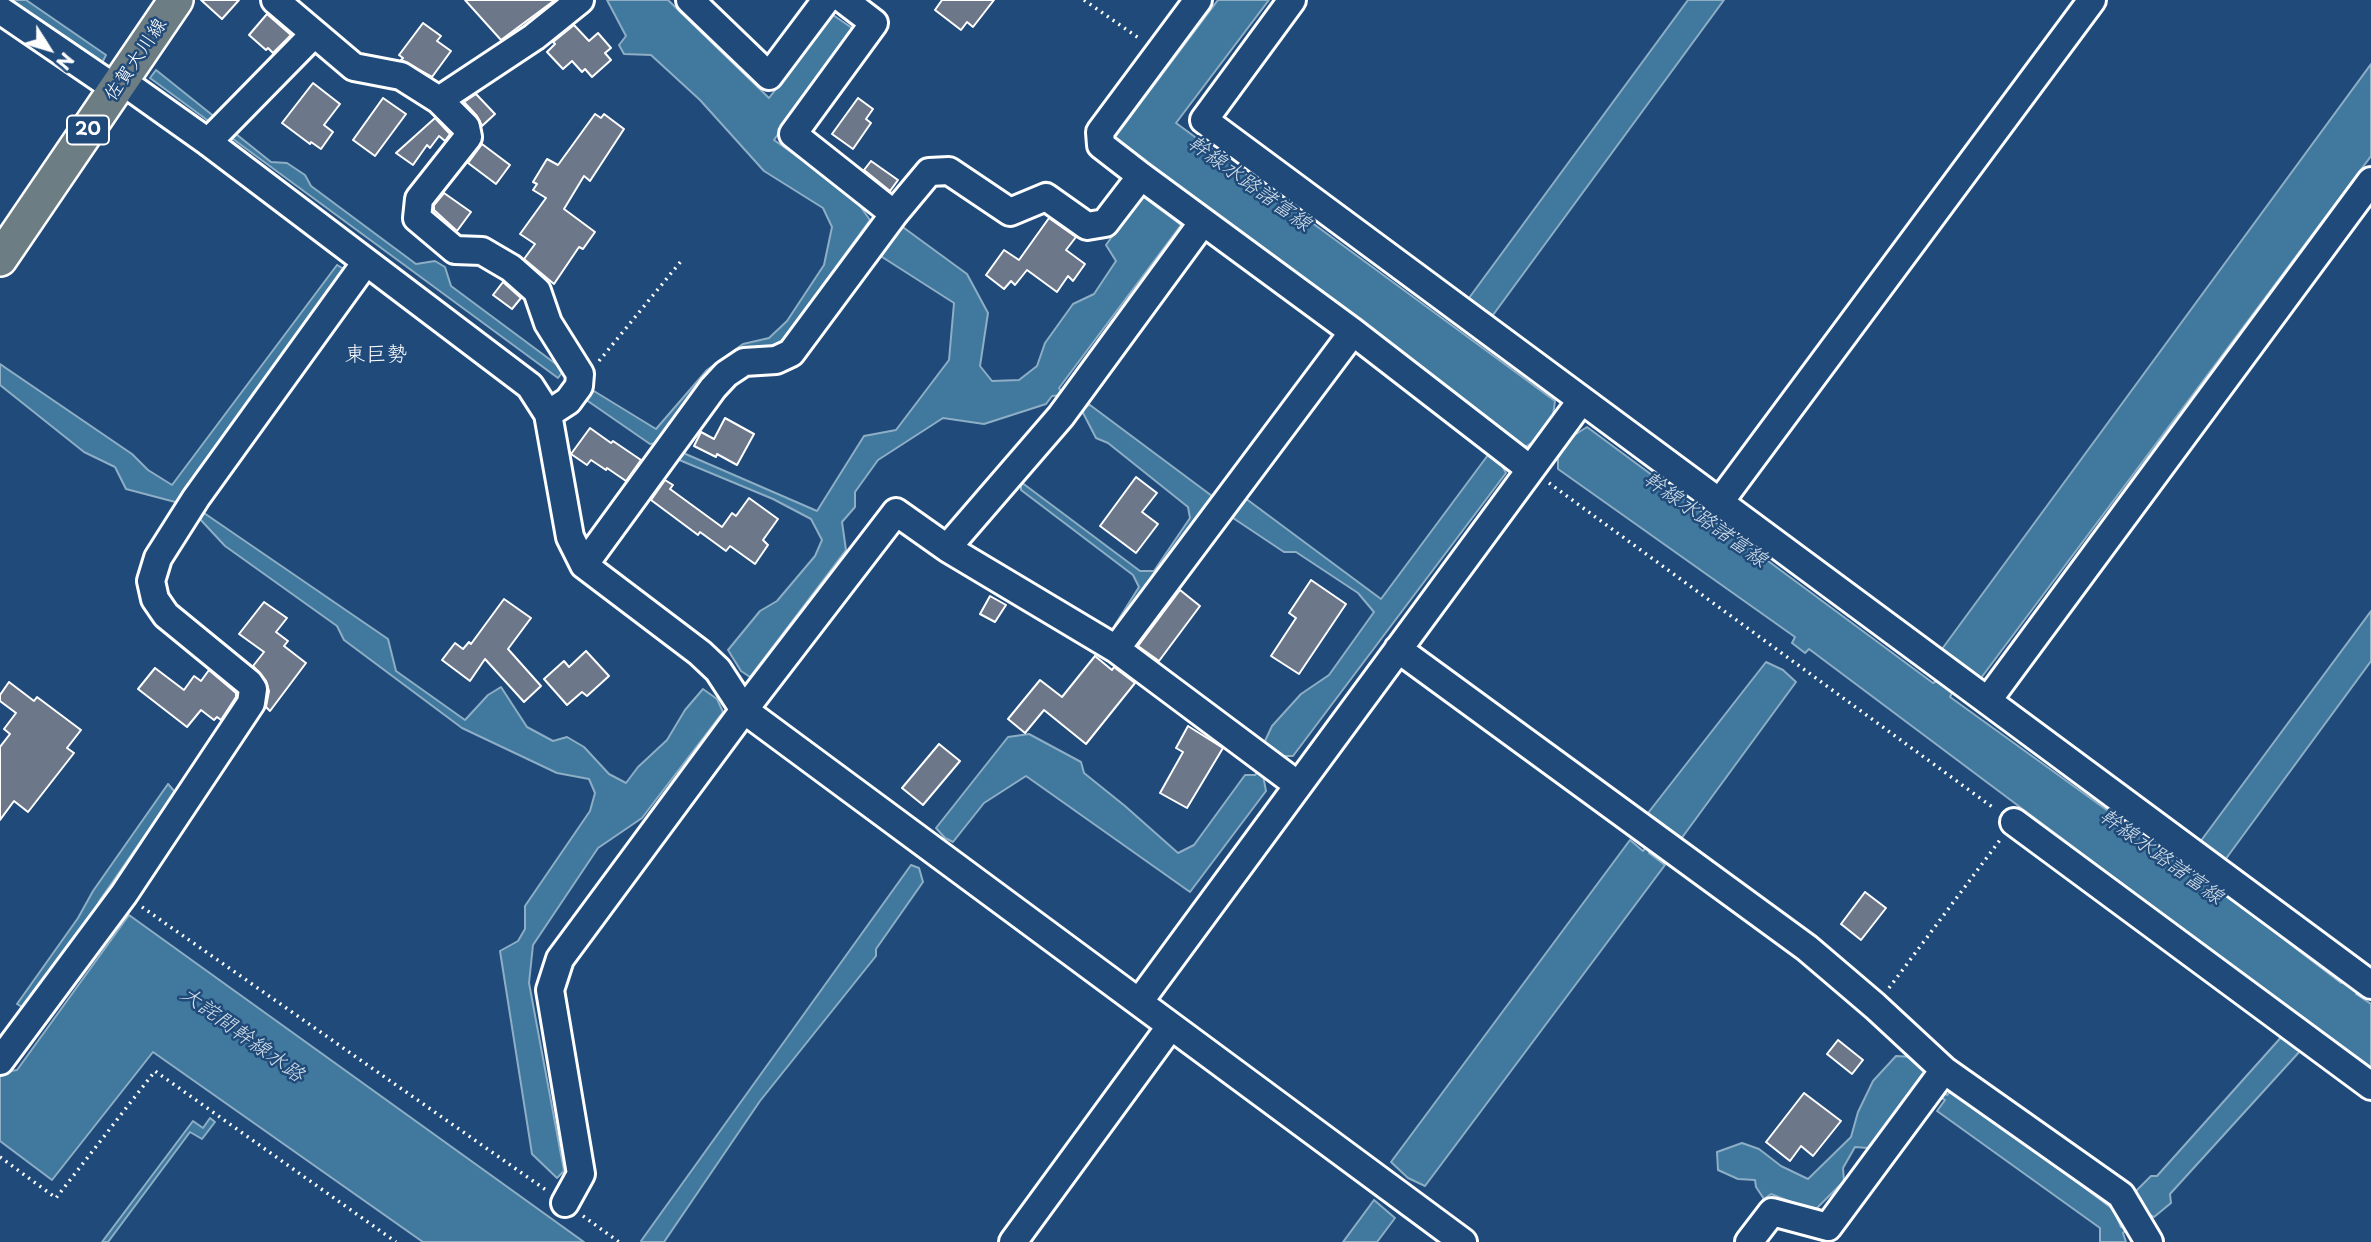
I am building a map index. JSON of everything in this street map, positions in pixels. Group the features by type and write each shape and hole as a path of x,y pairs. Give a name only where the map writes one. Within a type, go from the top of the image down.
{"main road":[{"name":"佐賀大川線","path":"0,259 176,0"}],"street":[{"path":"275,0 354,66 401,76 439,100 466,127 468,136 419,199 417,218 456,250 482,251 510,268 537,291 548,323 580,374 579,386 568,401 548,414"},
{"path":"439,100 534,37 580,0"},
{"path":"690,0 769,76 826,0"},
{"path":"844,0 874,23 793,134 894,214"},
{"path":"1198,0 1100,132 1101,145 1353,332 1536,461"},
{"path":"1292,0 1204,120 1575,410 1719,503 2371,985"},
{"path":"1719,503 2092,0"},
{"path":"0,10 208,142 530,386 548,414 570,537 584,565 700,653 718,670 744,710 1463,1242"},
{"path":"208,142 314,34"},
{"path":"584,565 713,388 726,374 744,362 776,360 791,353 894,214 929,172 949,172 1010,212 1046,197 1087,226 1105,223 1141,176"},
{"path":"1988,700 2371,181"},
{"path":"947,548 1061,416 1203,222"},
{"path":"0,1060 124,894 251,702 253,689 243,677 166,615 155,599 151,581 158,558 196,498 366,262"},
{"path":"1116,649 1353,332"},
{"path":"1139,1002 1575,410"},
{"path":"565,1203 581,1174 551,990 560,959 744,710 896,512 947,548 1116,649 1298,785"},
{"path":"1398,649 1807,948 1875,1006 1936,1082 2122,1195 2139,1225"},
{"path":"2014,822 2371,1086"},
{"path":"1013,1242 1170,1027"},
{"path":"1749,1242 1772,1212 1828,1227 1936,1082"}],"path":[{"path":"1084,0 1159,53"},
{"path":"579,386 682,260"},
{"path":"1536,461 2014,822 1875,1006"},
{"path":"124,894 618,1242"},
{"path":"0,1157 56,1198 155,1071 396,1242"}],"water":[{"path":"8,0 26,0 106,55 101,65"},
{"path":"607,0 668,0 769,98 833,15 852,28 774,140 853,196 870,220 779,345 743,351 665,442 650,444 582,397 589,388 656,429 707,370 743,344 769,338 787,321 824,265 832,227 823,208 764,171 700,100 651,55 624,54 619,45 626,36"},
{"name":"幹線水路諸富線","path":"1218,0 1269,0 1176,123 1555,401 1553,416 1576,434 1587,427 1933,683 1937,681 1953,691 1950,697 2186,867 2191,864 2208,874 2205,879 2341,983 2345,979 2359,989 2356,994 2371,1004 2371,1070 1809,649 1805,653 1792,643 1795,637 1558,469 1558,459 1536,441 1521,449 1112,141"},
{"path":"1688,0 1724,0 1493,315 1482,308 1469,298"},
{"path":"2371,64 2371,156 1981,678 1942,649"},
{"path":"156,70 271,162 287,163 305,175 311,186 416,264 435,261 445,267 451,286 564,370 558,378 150,78"},
{"path":"1141,195 1181,225 1059,388 1063,395 1052,396 1046,404 984,424 943,418 878,460 855,492 855,507 842,522 846,550 750,677 741,671 728,650 760,611 777,601 815,556 822,540 811,519 773,499 677,459 681,452 817,511 864,436 896,430 949,360 954,303 879,255 900,225 967,274 988,313 980,366 992,381 1019,380 1037,366 1045,343 1073,304 1094,294 1116,261 1106,245"},
{"path":"337,265 344,269 179,503 126,489 115,467 84,452 0,385 0,364 132,454 148,470 172,485"},
{"path":"1090,405 1212,496 1214,506 1192,523 1160,574 1122,625 1115,625 1139,587 1133,575 1021,490 1021,482 1140,571 1154,571 1190,518 1188,507 1108,443 1096,438 1080,407"},
{"path":"1488,455 1499,460 1506,473 1293,756 1279,756 1263,775 1266,791 1190,892 1026,776 984,803 953,842 936,828 1008,737 1029,734 1081,762 1084,773 1178,853 1194,845 1245,775 1255,775 1274,752 1264,743 1272,726 1301,694 1329,675 1374,612 1358,593 1296,552 1284,552 1230,516 1241,495 1381,599"},
{"path":"204,513 388,639 396,671 465,720 488,695 501,687 527,727 553,741 567,737 584,747 609,774 626,783 638,767 667,740 685,710 703,689 717,699 723,712 642,818 598,848 533,945 529,983 564,1171 557,1178 532,1154 500,951 518,941 525,929 525,906 590,811 595,793 589,779 557,773 462,728 344,640 337,626 225,546 199,518"},
{"path":"2371,611 2371,661 2225,860 2200,842"},
{"path":"1766,662 1783,670 1796,682 1681,839 1667,830 1649,853 1665,865 1425,1186 1408,1178 1391,1162 1630,840 1643,851 1663,824 1648,813"},
{"path":"168,784 175,792 100,900 86,927 27,1010 17,1004 78,918 93,891"},
{"path":"911,865 919,868 923,882 876,949 876,956 760,1101 664,1242 642,1242 641,1241"},
{"name":"大詫間幹線水路","path":"129,915 584,1242 423,1242 153,1052 52,1180 0,1141 0,1069 4,1072 17,1070"},
{"path":"2284,1034 2301,1050 2170,1194 2171,1203 2154,1217 2144,1211 2123,1233 2126,1242 2100,1242 2100,1228 1937,1111 1945,1100 1917,1082 1868,1148 1855,1147 1843,1168 1844,1181 1814,1211 1771,1194 1764,1199 1755,1180 1738,1179 1718,1170 1717,1152 1742,1143 1759,1149 1781,1166 1808,1179 1851,1137 1858,1112 1873,1081 1896,1056 1913,1057 1928,1070 1921,1079 1947,1095 1953,1089 2114,1210 2121,1227 2141,1207 2133,1194 2151,1176 2157,1176"},
{"path":"210,1118 215,1122 202,1139 190,1132 108,1242 102,1242 193,1121 203,1128"},
{"path":"1374,1200 1395,1218 1377,1242 1343,1242"}],"building":[{"path":"201,0 239,0 222,19"},
{"path":"465,0 555,0 501,40"},
{"path":"942,0 994,0 973,27 967,22 961,30 935,10"},
{"path":"267,14 291,35 273,53 249,35"},
{"path":"423,23 441,36 437,41 451,51 432,77 401,60 403,58 399,55"},
{"path":"574,25 589,41 598,33 611,48 605,53 611,60 592,77 585,69 582,72 572,61 563,69 547,52 555,44 553,42"},
{"path":"313,83 340,104 324,125 333,132 321,149 282,123"},
{"path":"476,94 495,114 482,126 464,102"},
{"path":"383,98 406,114 375,156 353,140"},
{"path":"858,98 873,109 866,119 871,123 853,149 832,134"},
{"path":"595,114 601,118 604,114 624,129 590,181 584,176 564,209 595,232 583,249 579,247 554,284 524,259 535,244 520,234 546,198 533,190 537,184 533,182 547,159 558,165"},
{"path":"435,118 450,134 445,141 439,136 430,148 427,145 413,165 396,153"},
{"path":"482,144 510,165 496,184 468,163"},
{"path":"871,161 898,180 890,191 864,170"},
{"path":"444,193 471,212 457,231 434,210 434,205"},
{"path":"1049,218 1076,237 1066,250 1085,264 1073,281 1068,276 1057,292 1027,270 1015,285 1011,281 1004,289 986,275 1004,250 1019,260"},
{"path":"503,282 521,298 512,309 493,295"},
{"path":"725,418 754,434 737,465 694,446 701,432 714,439"},
{"path":"590,428 641,460 626,481 591,460 587,465 571,454"},
{"path":"1136,477 1157,493 1142,512 1158,524 1136,553 1100,526"},
{"path":"665,480 673,485 670,489 722,527 732,513 736,516 749,498 778,519 763,540 768,545 755,564 730,546 726,551 700,532 698,535 651,500"},
{"path":"1311,580 1346,604 1299,674 1271,656 1296,618 1289,613"},
{"path":"1180,590 1200,606 1159,661 1138,646"},
{"path":"990,596 1006,605 995,622 980,614"},
{"path":"504,599 531,618 508,649 541,686 524,702 485,659 470,681 442,660 455,643 463,649 469,642 471,644"},
{"path":"264,602 287,618 276,632 288,641 284,646 306,663 270,711 266,707 269,691 266,681 253,666 264,652 239,634"},
{"path":"586,651 609,676 587,696 582,692 567,705 544,679 564,661 569,667"},
{"path":"1095,656 1135,683 1086,744 1044,710 1025,733 1008,719 1040,680 1062,697"},
{"path":"155,668 184,690 194,676 201,681 209,670 236,693 236,697 221,720 217,717 214,720 201,710 187,727 138,689"},
{"path":"9,682 34,701 37,697 81,730 67,748 74,753 28,812 14,801 0,820 0,747 10,734 4,729 16,713 0,701 0,695"},
{"path":"1188,726 1223,748 1187,808 1160,793 1183,752 1176,748"},
{"path":"939,744 960,761 923,805 902,788"},
{"path":"1865,892 1886,908 1861,940 1841,924"},
{"path":"1838,1040 1863,1060 1852,1074 1827,1054"},
{"path":"1804,1093 1841,1121 1813,1156 1801,1146 1790,1161 1766,1142"}],"district":[{"name":"東巨勢","path":"376,355"}]}
